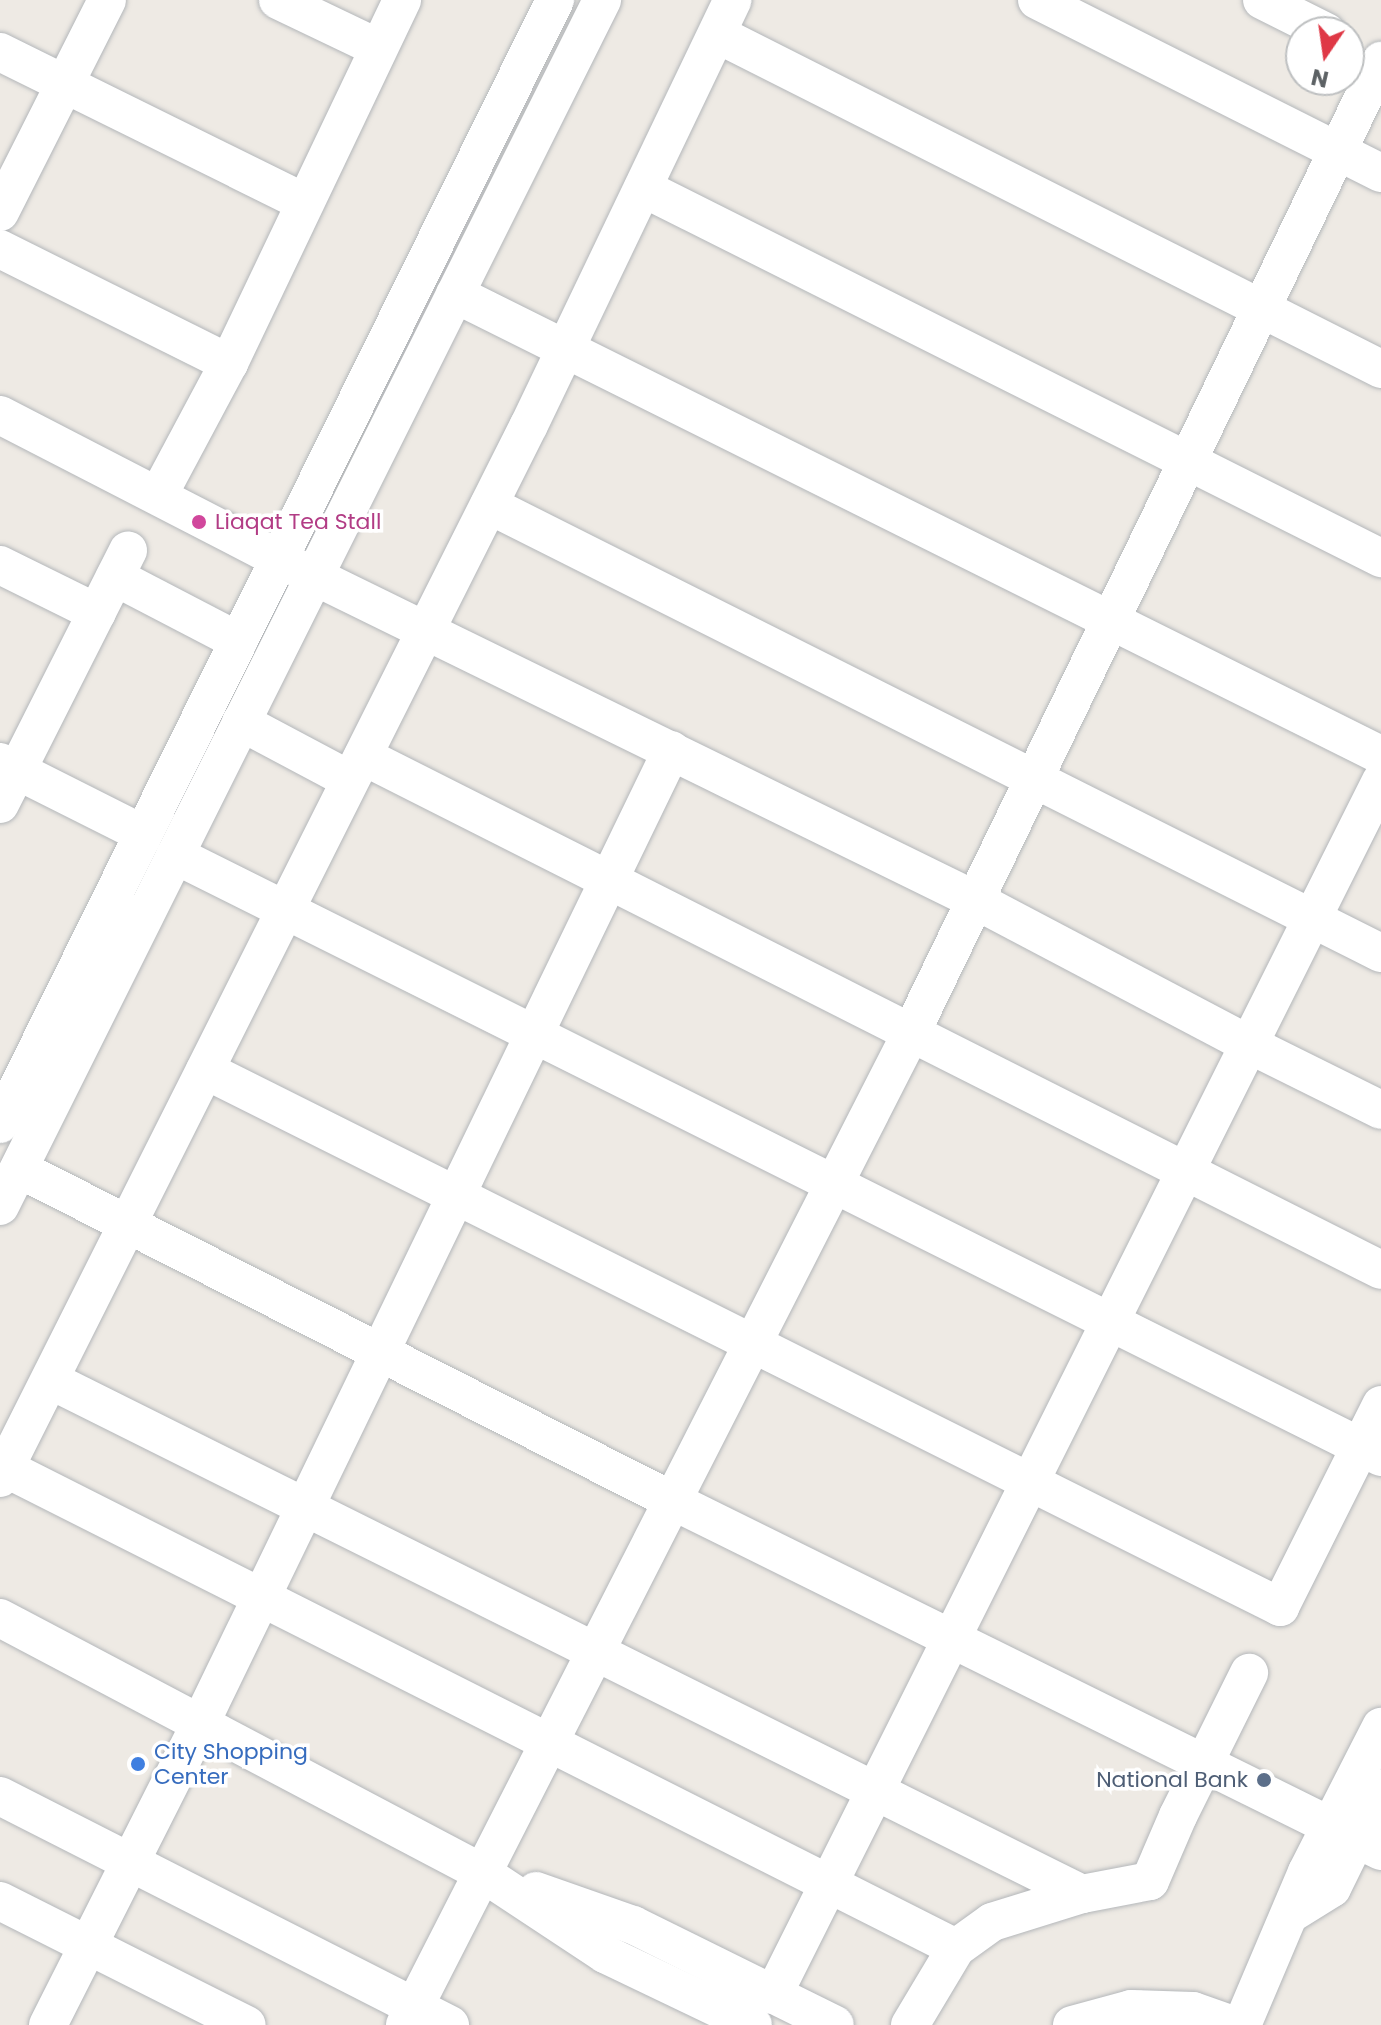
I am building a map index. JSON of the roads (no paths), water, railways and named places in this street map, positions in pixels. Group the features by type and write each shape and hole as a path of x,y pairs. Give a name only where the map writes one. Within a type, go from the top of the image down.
{"street":[{"path":"0,212 107,0"},
{"path":"278,0 378,48"},
{"path":"159,494 229,363 402,0"},
{"path":"0,1124 555,0"},
{"path":"0,1206 602,0"},
{"path":"733,0 489,505 2,1473 261,1598 956,1948"},
{"path":"1037,0 1381,173"},
{"path":"1262,0 1294,16"},
{"path":"717,34 1381,369"},
{"path":"0,52 305,203"},
{"path":"409,2016 911,1033 973,899 1381,60"},
{"path":"643,188 1381,558"},
{"path":"0,249 229,363"},
{"path":"455,294 1381,755"},
{"path":"0,415 159,494 279,559 973,899 1248,1044 1381,1110"},
{"path":"489,505 1381,953"},
{"path":"0,804 9,766 122,564 238,641"},
{"path":"0,565 97,613"},
{"path":"241,722 357,768 609,880 1381,1270"},
{"path":"48,2025 200,1724 672,750"},
{"path":"9,766 143,834"},
{"path":"763,2010 1381,781"},
{"path":"175,855 1370,1452"},
{"path":"205,1070 1280,1607 1370,1452 1381,1405"},
{"path":"19,1169 671,1500 1356,1839"},
{"path":"50,1380 1082,1894"},
{"path":"0,1618 481,1872 633,1925 763,2010 835,2025"},
{"path":"910,2025 956,1948 992,1922 1082,1894 1150,1881 1249,1673"},
{"path":"1356,1839 1381,1727"},
{"path":"1242,2025 1307,1872 1356,1839 1381,1788"},
{"path":"0,1796 130,1862 409,2016 450,2025"},
{"path":"0,1901 247,2025"},
{"path":"1072,2025 1131,2009 1193,2011 1233,2025"}],"place":[{"name":"Liaqat Tea Stall","path":"199,522"},
{"name":"City Shopping Center","path":"138,1764"},
{"name":"National Bank","path":"1264,1780"}]}
